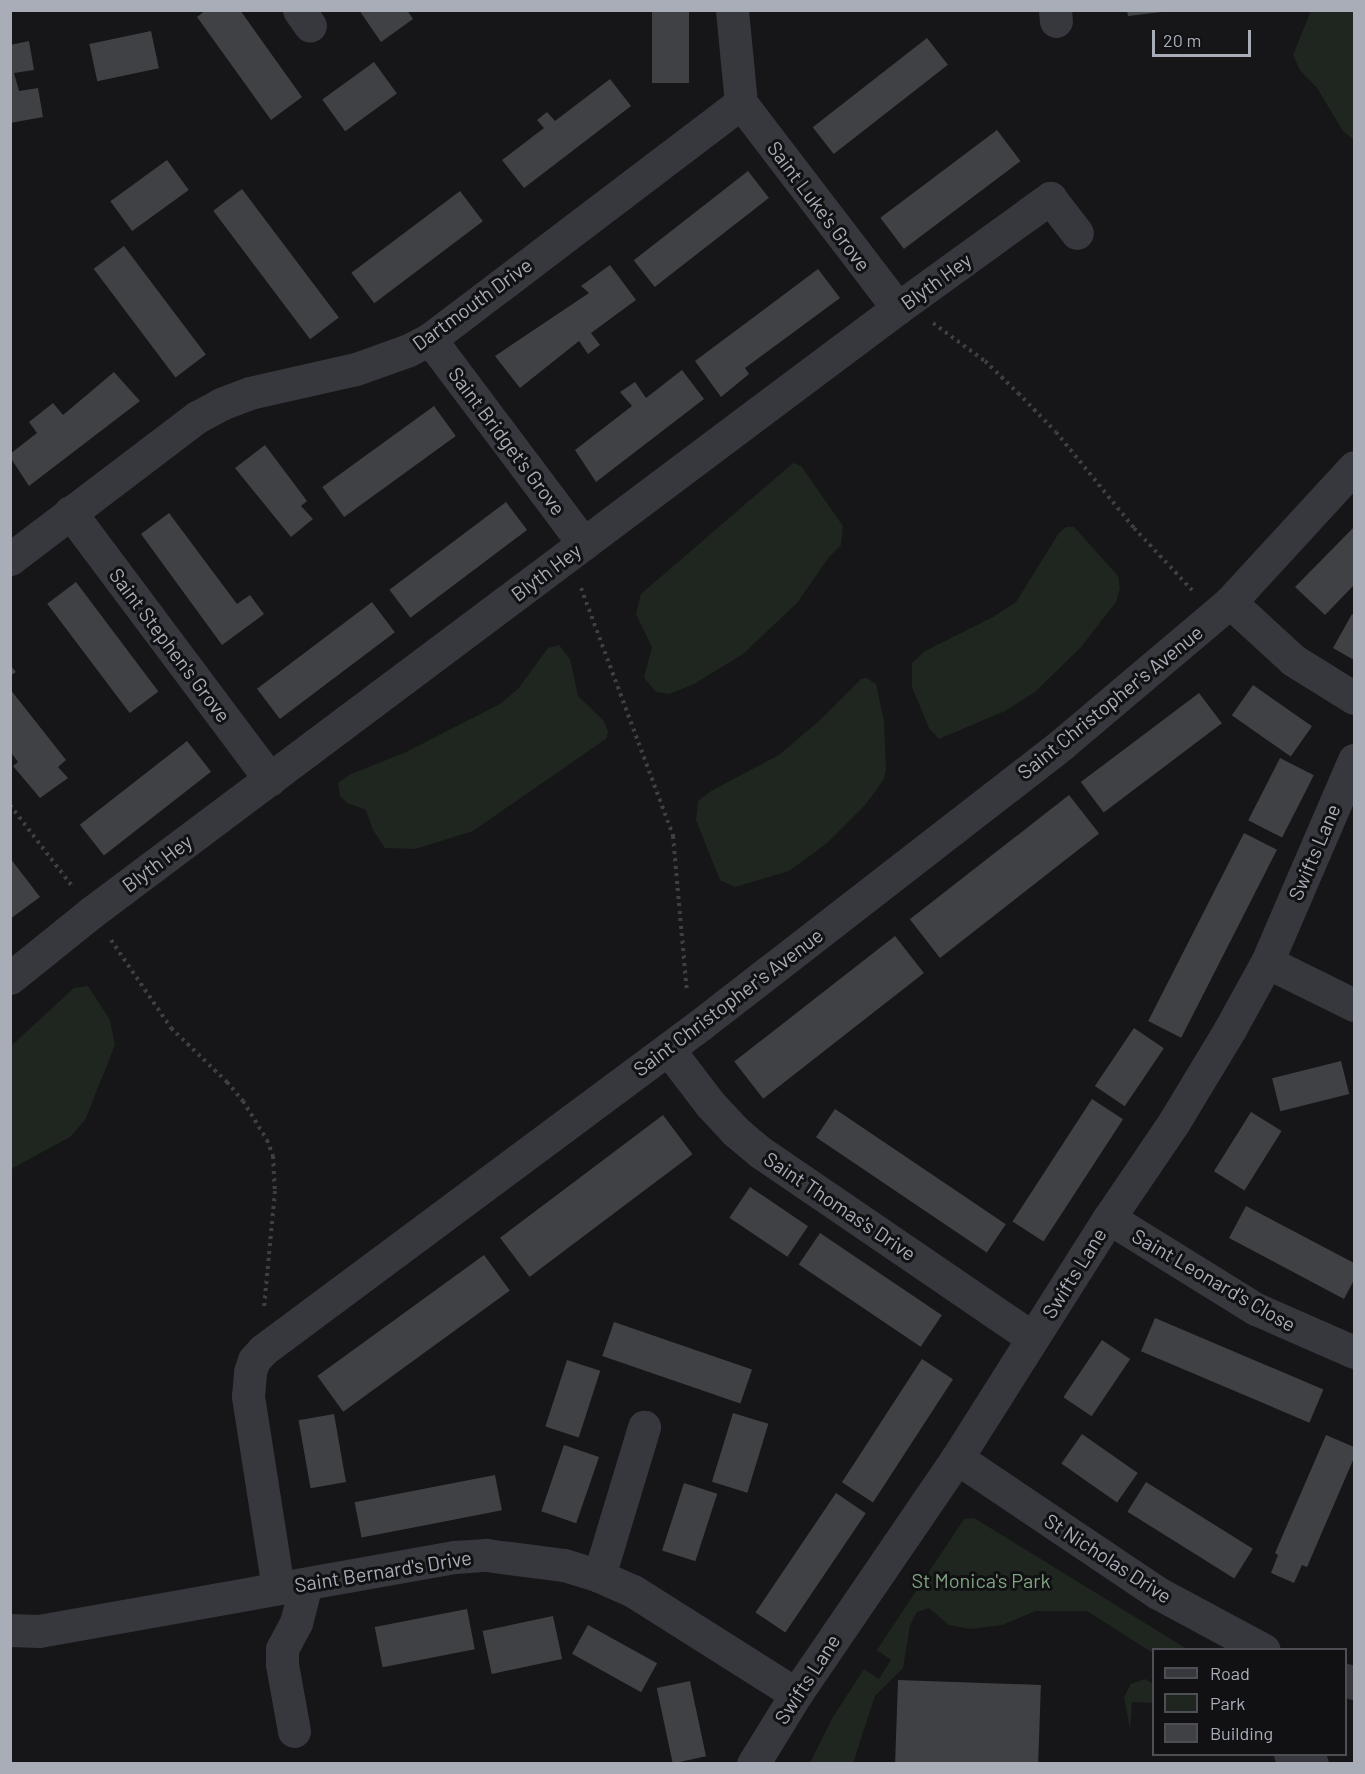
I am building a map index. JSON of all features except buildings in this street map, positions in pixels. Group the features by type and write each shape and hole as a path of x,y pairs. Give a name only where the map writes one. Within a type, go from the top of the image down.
{"street":[{"path":"732,10 741,103"},
{"name":"Saint Luke's Grove","path":"741,103 902,305"},
{"name":"Dartmouth Drive","path":"10,559 197,417 221,404 250,393 356,369 409,350 430,339 741,103"},
{"name":"Blyth Hey","path":"10,978 91,913 902,305 1050,198 1077,233"},
{"name":"Saint Bridget's Grove","path":"430,339 574,551"},
{"name":"Saint Christopher's Avenue","path":"292,1586 247,1384 254,1360 276,1340 700,1025 1062,744 1222,609 1354,467"},
{"name":"Saint Stephen's Grove","path":"70,512 270,779"},
{"path":"1222,609 1293,660 1354,698"},
{"name":"Swifts Lane","path":"753,1764 796,1694 957,1458 1109,1218 1174,1122 1268,962 1354,760"},
{"path":"1268,962 1354,1005"},
{"name":"Saint Thomas's Drive","path":"668,1049 710,1104 735,1131 760,1152 1034,1338"},
{"name":"Saint Leonard's Close","path":"1109,1218 1256,1309 1354,1352"},
{"path":"598,1576 644,1427"},
{"name":"St Nicholas Drive","path":"957,1458 1158,1593 1258,1648"},
{"name":"Saint Bernard's Drive","path":"10,1630 39,1631 455,1557 486,1555 564,1565 598,1576 667,1610 796,1694"},
{"path":"292,1586 296,1623 282,1649 282,1664 294,1731"},
{"path":"1292,1756 1312,1764"}],"path":[{"path":"902,305 985,362 1018,393 1056,432 1134,528 1222,609"},
{"path":"574,551 596,624 673,836 688,1005 700,1025"},
{"path":"10,805 91,913 171,1028 232,1089 267,1140 274,1163 275,1191 262,1318 276,1340"}],"green space":[{"path":"1311,11 1354,11 1353,139 1343,131 1317,88 1300,70 1293,55"},
{"path":"793,463 801,466 843,526 841,545 829,557 797,603 743,654 694,684 669,694 656,692 644,678 652,647 636,614 641,594"},
{"path":"1066,527 1074,527 1118,576 1120,588 1116,602 1081,647 1035,692 1005,711 939,739 929,728 912,687 912,663 925,651 993,617 1016,602 1059,533"},
{"path":"559,645 570,659 578,696 603,720 608,731 607,738 473,831 415,849 385,848 373,830 366,810 347,803 340,796 338,783 351,774 404,753 500,704 518,689 548,648"},
{"path":"867,678 876,684 884,721 886,769 884,779 866,804 826,844 789,871 735,887 720,880 696,820 698,801 711,791 779,755 818,722 861,679"},
{"path":"88,986 110,1020 115,1045 85,1120 70,1137 11,1169 11,1046 74,988"},
{"name":"St Monica's Park","path":"974,1518 1185,1648 1152,1648 1152,1652 1087,1611 1036,1611 1002,1625 970,1629 949,1625 929,1608 917,1612 910,1625 903,1668 875,1696 853,1763 810,1763 833,1717 864,1669 879,1679 891,1660 877,1650 964,1519"},
{"path":"1145,1679 1152,1683 1152,1703 1132,1702 1130,1729 1124,1697 1131,1684"}]}
